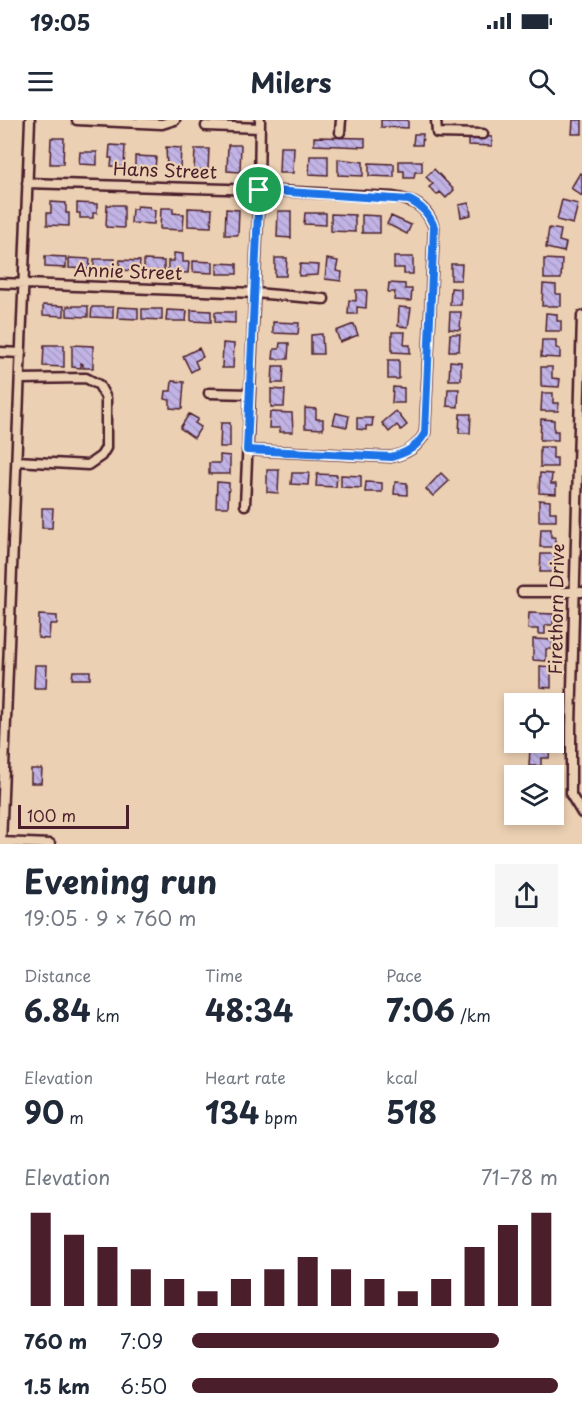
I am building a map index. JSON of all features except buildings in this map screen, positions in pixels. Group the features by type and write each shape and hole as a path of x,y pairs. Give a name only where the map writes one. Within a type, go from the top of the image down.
{"street":[{"path":"30,120 1,843 50,844"},
{"path":"77,120 162,124 175,120"},
{"path":"340,132 341,120"},
{"path":"436,120 437,133 483,134"},
{"path":"206,126 260,124 245,505"},
{"name":"Hans Street","path":"27,183 259,190 392,197 409,200 425,211 434,227 425,433 419,443 410,451 391,457 247,450"},
{"name":"Annie Street","path":"0,283 255,293 324,299"},
{"name":"Firethorn Drive","path":"582,316 578,592 571,727 571,795 582,813"},
{"path":"0,352 21,353"},
{"path":"16,462 88,465 101,456 106,448 106,398 99,385 86,378 21,379"},
{"path":"209,393 250,394"},
{"path":"522,591 578,592"},
{"path":"571,727 582,728"}],"route":[{"path":"259,190 392,197 418,204 430,219 434,227 425,433 410,451 391,457 247,450 259,190"}]}
